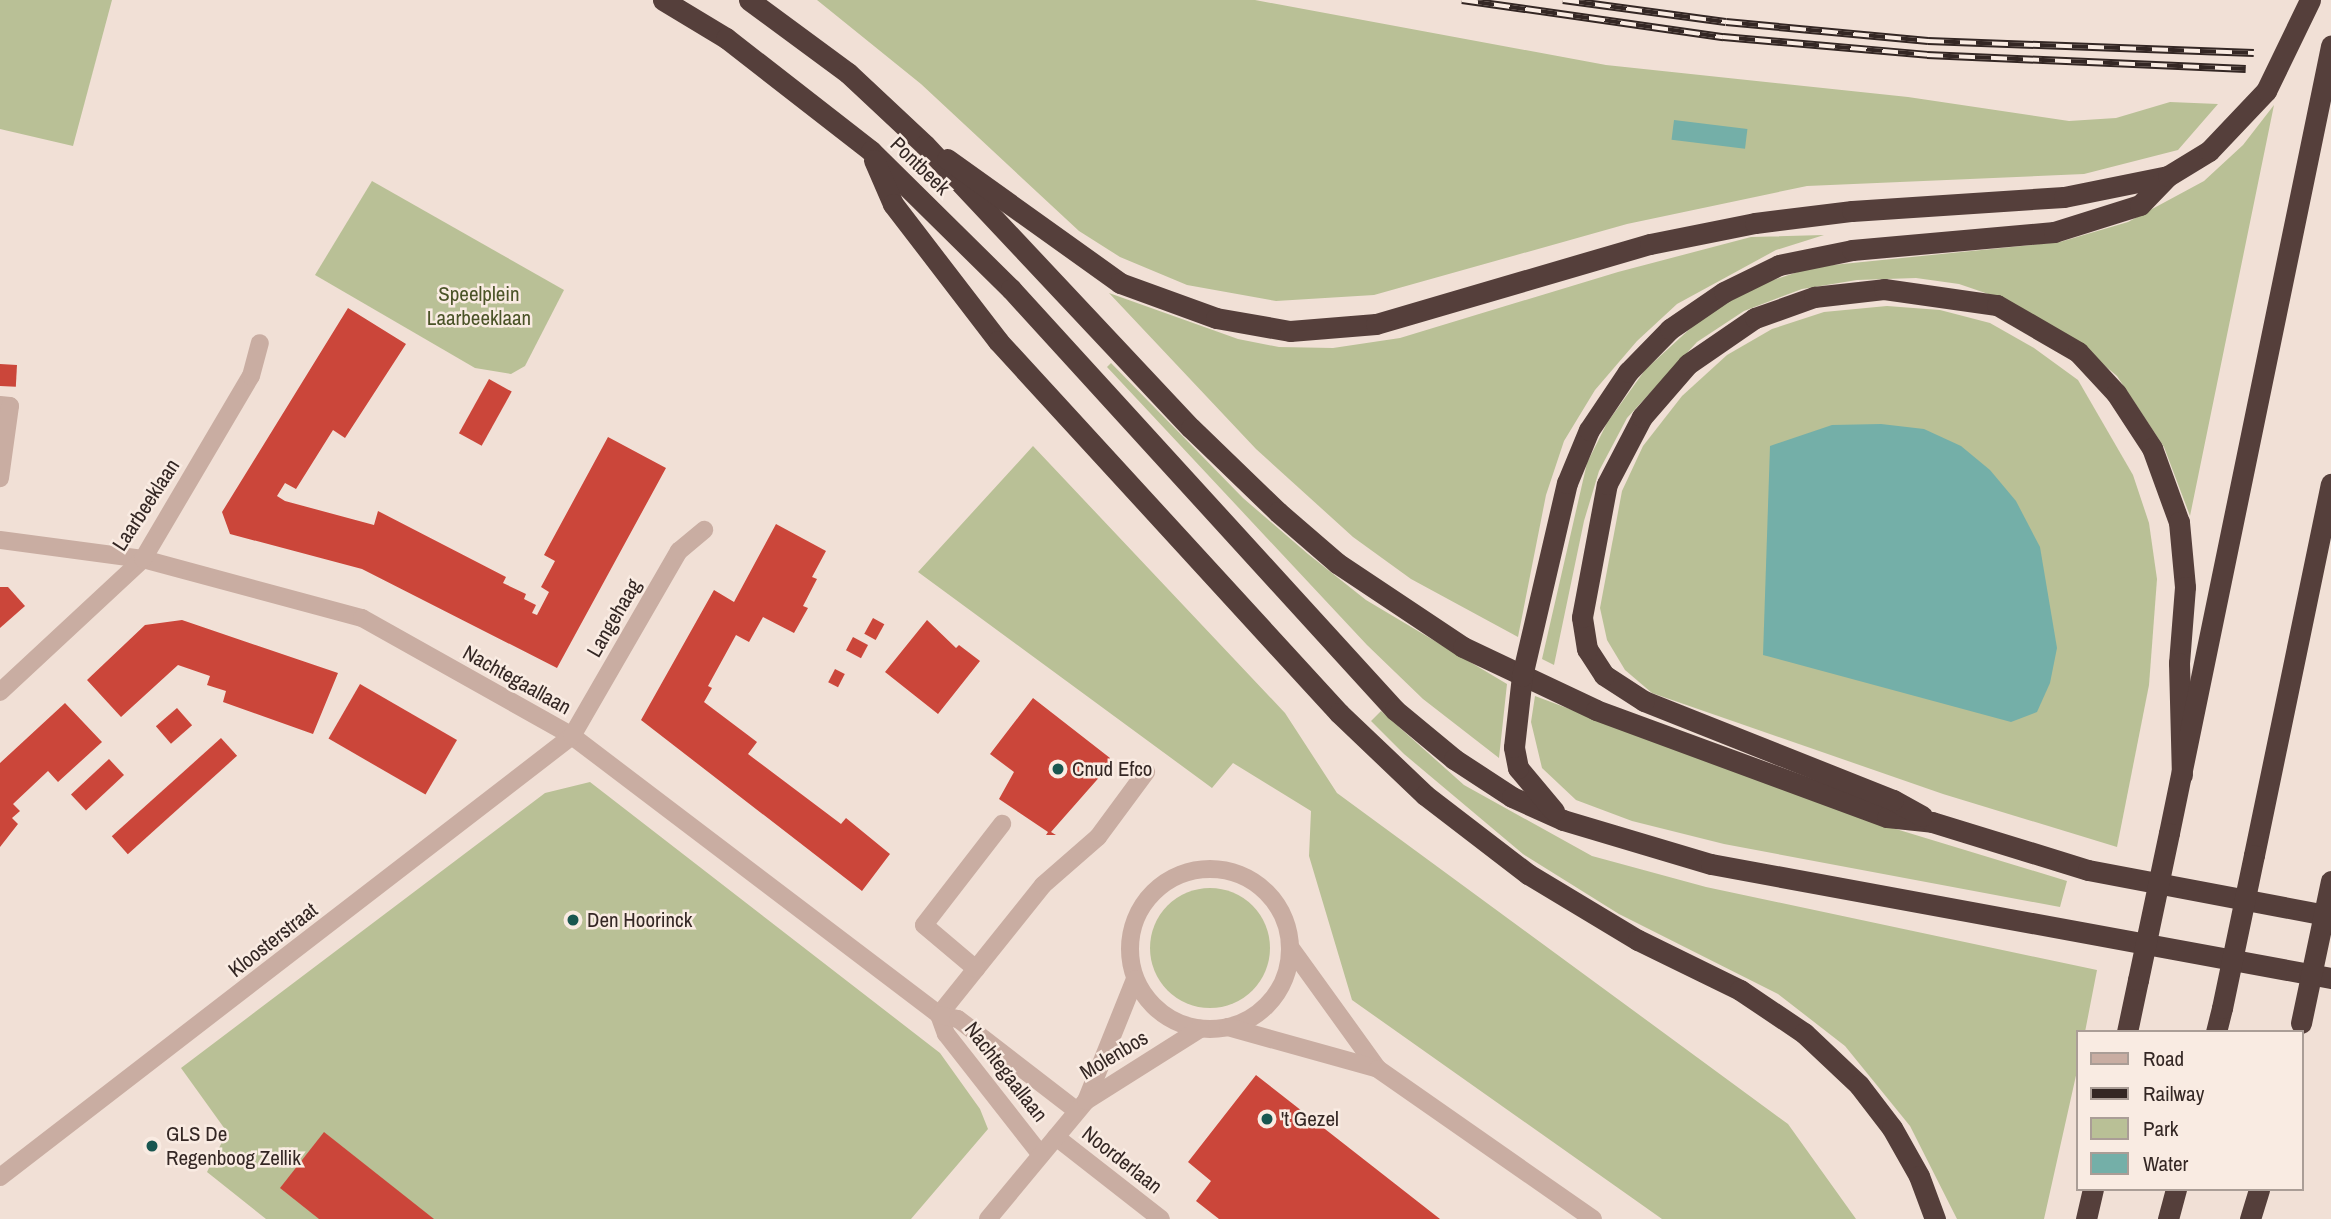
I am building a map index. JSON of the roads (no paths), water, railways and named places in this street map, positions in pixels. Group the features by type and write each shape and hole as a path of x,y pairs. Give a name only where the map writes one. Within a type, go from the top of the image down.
{"highway":[{"name":"Pontbeek","path":"663,0 726,38 870,151 1011,289 1395,709 1466,766 1512,797 1563,820 1711,864 2331,978"},
{"path":"749,0 848,73 925,145 1191,428 1278,512 1398,607 1463,647 1596,710 1887,817 1932,822 2088,870 2331,916"},
{"path":"1563,820 1518,768 1514,747 1522,676 1567,483 1585,441 1628,372 1670,329 1724,292 1779,265 1852,250 2054,232 2140,205 2168,176 2209,151 2266,91 2310,0"},
{"path":"2127,1030 2331,46"},
{"path":"925,145 1120,283 1216,318 1290,331 1376,324 1650,244 1755,223 1852,211 1940,209 2064,197 2168,176"},
{"path":"870,151 893,204 998,341 1339,713 1425,795 1528,874 1638,940 1740,990 1804,1033 1859,1085 1892,1128 1919,1176 1935,1219"},
{"path":"1932,822 1893,800 1644,701 1604,675 1587,649 1582,617 1607,484 1642,417 1700,356 1755,318 1814,297 1884,289 1997,305 2078,352 2116,393 2152,448 2179,522 2185,587 2179,663 2182,775"},
{"path":"2216,1030 2331,484"},
{"path":"2300,1028 2331,881"},
{"path":"2086,1219 2092,1191"},
{"path":"2168,1219 2175,1191"},
{"path":"2250,1219 2258,1191"}],"street":[{"name":"Laarbeeklaan","path":"0,692 143,559 251,376 260,342"},
{"path":"0,405 10,406 0,478"},
{"name":"Langehaag","path":"572,736 679,551 704,530"},
{"name":"Nachtegaallaan","path":"0,540 143,559 362,618 572,736 939,1015 958,1019 1082,1106"},
{"name":"Kloosterstraat","path":"0,1177 572,736"},
{"path":"939,1015 1043,885 1098,837 1146,772"},
{"path":"976,969 925,925 1002,824"},
{"name":"Molenbos","path":"1207,869 1234,872 1270,896 1285,920 1290,947 1288,969 1276,994 1254,1016 1228,1027 1200,1029 1173,1021 1151,1004 1135,979 1129,952 1133,924 1147,899 1180,875 1207,869"},
{"name":"Molenbos","path":"1290,947 1378,1069"},
{"name":"Molenbos","path":"1082,1106 1135,979"},
{"name":"Nachtegaallaan","path":"939,1015 946,1034 1041,1155"},
{"name":"Molenbos","path":"1228,1027 1378,1069 1593,1219"},
{"name":"Molenbos","path":"1082,1106 1200,1029"},
{"name":"Noorderlaan","path":"988,1219 1082,1106"},
{"name":"Noorderlaan","path":"1056,1137 1161,1219"}],"water":[{"path":"1674,120 1747,129 1745,149 1672,140"},
{"path":"1881,424 1924,429 1961,446 1990,470 2016,501 2040,547 2057,648 2050,683 2037,712 2011,722 1763,655 1770,446 1832,425"}],"railway":[{"path":"1462,0 1723,37 1927,55 2246,69"},
{"path":"1563,0 1726,22 1928,41 2254,53"}],"place":[{"name":"Cnud Efco","path":"1058,769"},
{"name":"Den Hoorinck","path":"573,920"},
{"name":"'t Gezel","path":"1267,1119"},
{"name":"GLS De Regenboog Zellik","path":"152,1146"}],"park label":[{"name":"Speelplein Laarbeeklaan","path":"479,306"}]}
